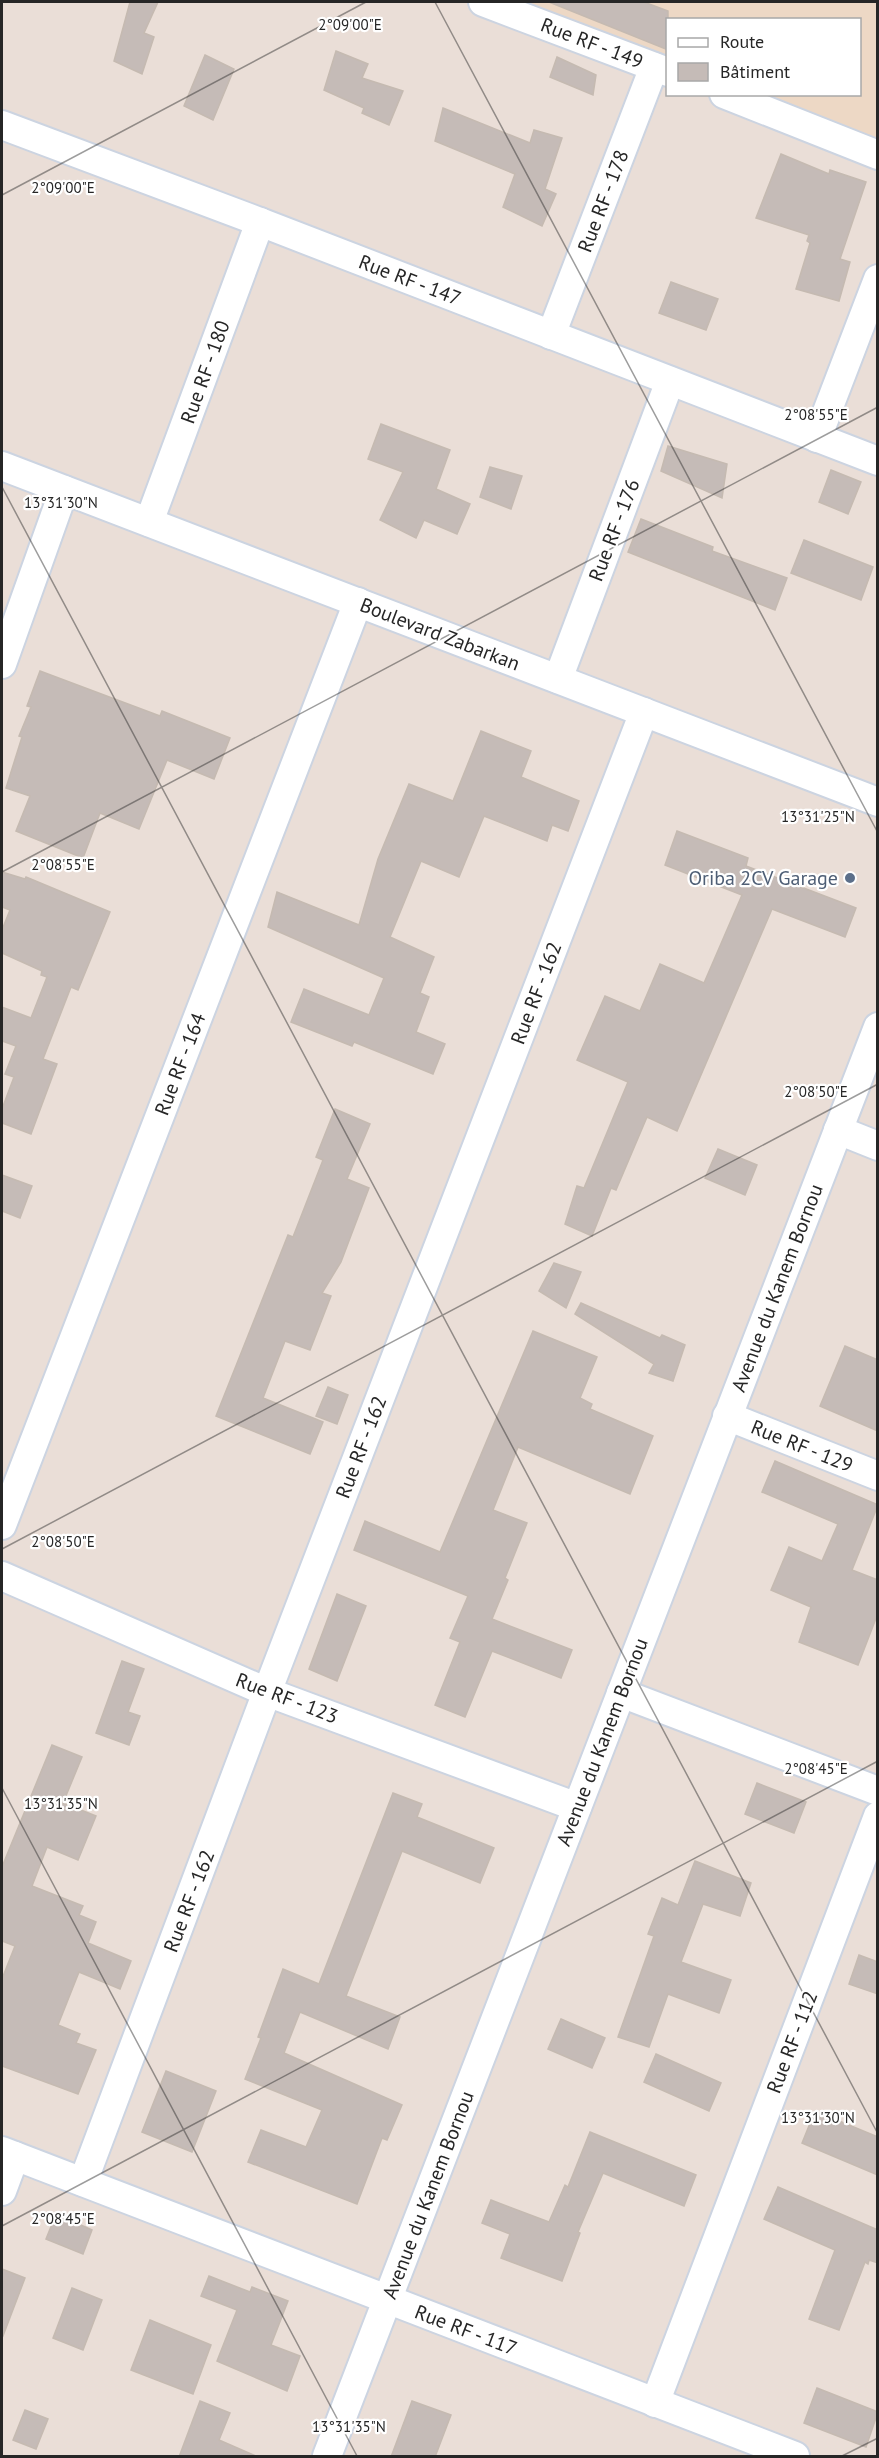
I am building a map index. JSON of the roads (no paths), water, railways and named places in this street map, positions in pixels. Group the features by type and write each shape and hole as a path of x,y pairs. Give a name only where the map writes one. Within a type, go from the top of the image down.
{"street":[{"name":"Rue RF - 149","path":"483,2 661,70"},
{"name":"Rue RF - 178","path":"551,335 661,70"},
{"path":"729,96 878,155"},
{"name":"Rue RF - 147","path":"2,125 260,222 878,461"},
{"name":"Rue RF - 180","path":"149,522 260,222"},
{"path":"817,438 878,279"},
{"name":"Rue RF - 176","path":"558,679 670,381"},
{"name":"Boulevard Zabarkan","path":"2,466 878,802"},
{"path":"2,664 64,490"},
{"name":"Rue RF - 164","path":"2,1525 358,602"},
{"name":"Rue RF - 162","path":"83,2182 267,1692 644,712"},
{"name":"Avenue du Kanem Bornou","path":"327,2457 878,1027"},
{"path":"838,1130 878,1146"},
{"name":"Rue RF - 129","path":"728,1416 878,1476"},
{"name":"Rue RF - 123","path":"2,1576 267,1692 577,1807"},
{"path":"621,1693 878,1791"},
{"name":"Rue RF - 112","path":"655,2403 878,1816"},
{"path":"2,2191 8,2154"},
{"name":"Rue RF - 117","path":"8,2154 795,2457"}],"place":[{"name":"Oriba 2CV Garage","path":"850,878"}]}
